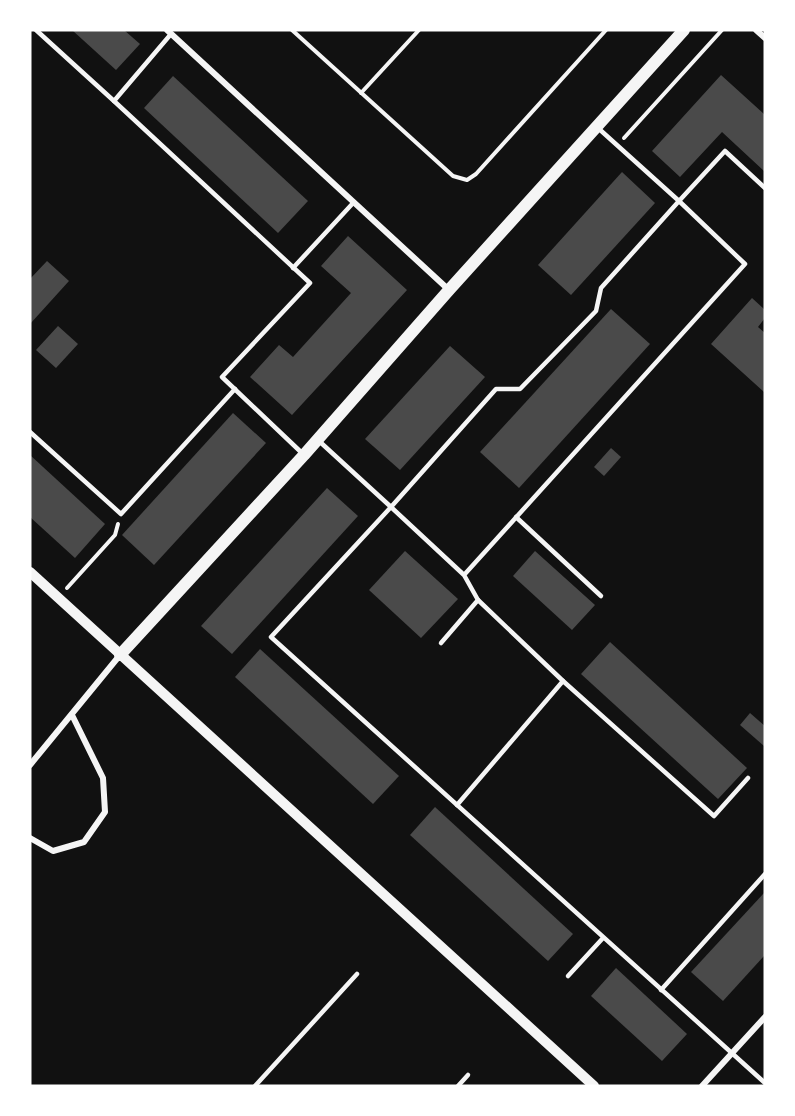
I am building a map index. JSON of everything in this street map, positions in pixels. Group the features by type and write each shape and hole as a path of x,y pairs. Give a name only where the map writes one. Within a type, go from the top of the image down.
{"main road":[{"path":"120,655 304,455 449,290 684,30"}],"street":[{"path":"756,30 765,38"},
{"path":"169,32 449,290"},
{"path":"30,572 594,1086"},
{"path":"30,765 120,655"},
{"path":"30,838 53,852 84,842 105,812 103,778 72,714"},
{"path":"702,1086 765,1017"}],"lane":[{"path":"36,30 310,283 222,377 304,455"},
{"path":"114,101 169,32"},
{"path":"464,575 745,264 596,126"},
{"path":"765,188 725,151 600,288 596,311 520,389 496,389 271,637 765,1083"},
{"path":"293,268 354,202"},
{"path":"30,432 121,514 236,389"},
{"path":"317,439 464,575 478,600 563,681 714,816 747,778"},
{"path":"516,518 601,596"},
{"path":"441,643 478,600"},
{"path":"457,805 563,681"},
{"path":"661,990 765,874"},
{"path":"568,976 603,938"},
{"path":"255,1086 357,974"},
{"path":"458,1086 468,1075"}],"path":[{"path":"292,30 453,177 466,180 476,174 606,30"},
{"path":"361,93 419,30"},
{"path":"710,30 717,36"},
{"path":"617,145 722,30"},
{"path":"58,598 114,535 121,514"}],"building":[{"path":"72,30 124,30 140,44 116,70"},
{"path":"721,75 765,115 765,172 722,132 680,177 652,151"},
{"path":"173,76 308,201 278,233 144,108"},
{"path":"622,172 655,203 571,295 538,265"},
{"path":"348,236 407,290 292,415 250,377 279,345 293,357 351,293 321,266"},
{"path":"47,261 69,281 30,324 30,279"},
{"path":"752,298 765,310 765,318 758,327 765,333 765,393 711,344"},
{"path":"611,309 650,344 519,488 480,452"},
{"path":"58,326 78,344 56,368 36,350"},
{"path":"450,346 485,377 400,470 365,439"},
{"path":"233,413 266,443 154,565 122,535"},
{"path":"611,448 621,457 604,476 594,467"},
{"path":"30,455 105,524 75,558 30,517"},
{"path":"327,488 358,516 232,654 201,626"},
{"path":"405,551 458,599 421,638 369,590"},
{"path":"535,551 595,605 572,630 513,576"},
{"path":"610,642 747,768 718,799 581,674"},
{"path":"260,649 399,776 373,804 235,677"},
{"path":"750,713 765,726 765,747 740,725"},
{"path":"435,807 573,934 548,961 410,835"},
{"path":"765,892 765,955 723,1001 691,972"},
{"path":"616,968 687,1034 662,1061 591,996"}]}
